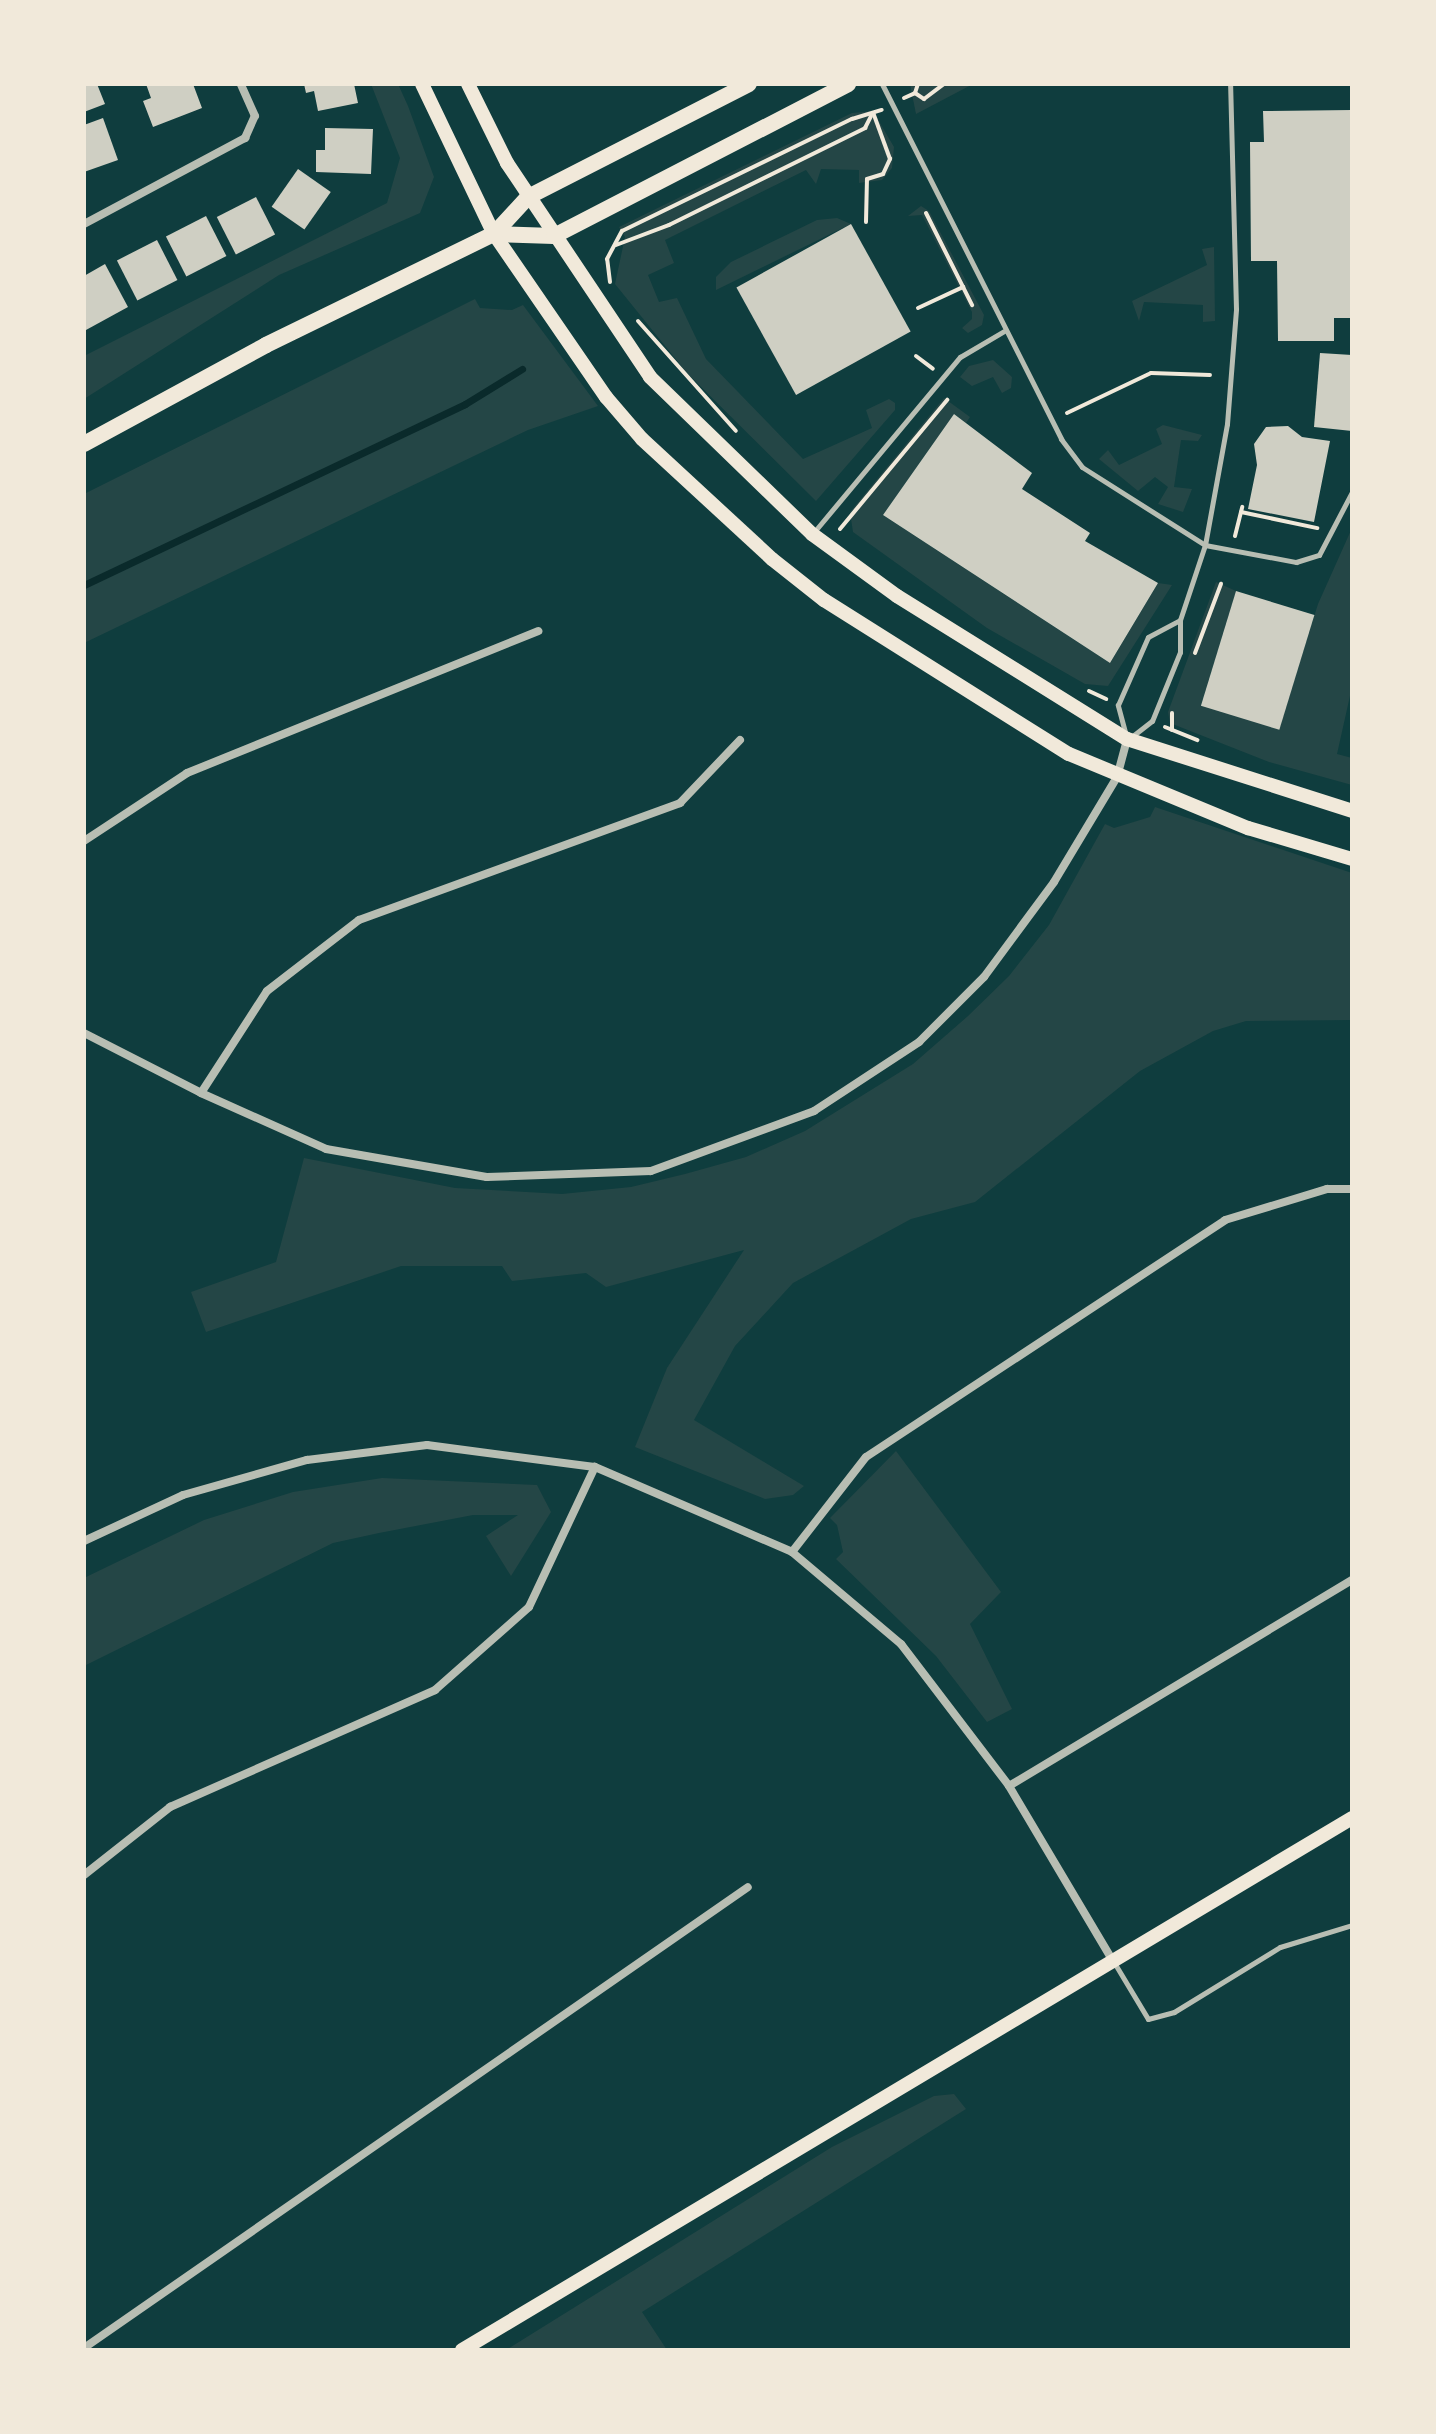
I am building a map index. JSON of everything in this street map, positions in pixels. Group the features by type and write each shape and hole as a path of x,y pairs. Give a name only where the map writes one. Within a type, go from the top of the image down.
{"main road":[{"path":"422,84 494,234 615,408 772,559 824,600 1069,754 1117,777 1248,828 1352,859"},
{"path":"468,84 528,197 650,377 812,534 897,596 1127,739 1260,786 1352,811"},
{"path":"84,444 266,345 494,234 528,197 749,84"},
{"path":"494,234 554,236 848,84"},
{"path":"462,2350 850,2114 1115,1964 1352,1818"}],"street":[{"path":"84,224 245,138 255,116 241,84"},
{"path":"84,841 187,773 538,631"},
{"path":"84,1033 201,1093 326,1149 487,1177 651,1171 814,1111 919,1042 984,977 1054,882 1117,777 1127,739"},
{"path":"201,1093 267,991 359,920 680,803 740,740"},
{"path":"792,1552 866,1457 1225,1220 1327,1189 1352,1189"},
{"path":"84,1541 183,1495 307,1460 427,1445 595,1467 792,1552 901,1644 1009,1786 1115,1964"},
{"path":"84,1875 170,1807 435,1690 529,1607 595,1467"},
{"path":"1009,1786 1352,1580"},
{"path":"84,2348 748,1887"}],"lane":[{"path":"882,84 1004,331 1072,457 1122,495 1205,545 1309,561 1331,532 1352,492"},
{"path":"1180,620 1148,637 1118,705 1127,739 1152,721 1180,652 1180,620 1205,545 1227,424 1236,309 1230,84"},
{"path":"812,534 960,357 1004,331"},
{"path":"1115,1964 1148,2019 1174,2012 1280,1947 1352,1925"}],"path":[{"path":"610,287 607,259 622,231 634,223 852,119 872,115 915,93 918,84"},
{"path":"915,93 924,99 944,84"},
{"path":"866,222 867,179 883,174 890,159 872,115"},
{"path":"615,245 669,225 865,128 872,115"},
{"path":"926,213 972,305"},
{"path":"918,308 963,287"},
{"path":"630,312 743,439"},
{"path":"1067,413 1151,373 1210,375"},
{"path":"840,529 947,400"},
{"path":"1241,512 1331,532"},
{"path":"826,517 847,534"},
{"path":"1087,690 1118,705"},
{"path":"1152,721 1207,744"}],"shaded area":[{"path":"371,84 398,84 408,106 434,177 420,213 279,275 84,399 84,356 387,203 400,158"},
{"path":"910,84 973,84 916,114"},
{"path":"873,111 894,147 892,168 882,180 859,183 859,170 821,169 816,184 806,170 665,240 674,263 648,275 659,302 677,298 706,359 803,459 872,428 866,410 889,399 895,403 895,410 816,501 687,373 615,284 625,237 619,227 852,113"},
{"path":"921,206 929,211 984,315 982,325 968,333 962,328 972,319 972,312 922,215 908,216"},
{"path":"837,218 851,224 716,290 716,277 731,262 817,220"},
{"path":"1214,247 1215,321 1203,322 1203,305 1144,302 1139,321 1132,301 1207,265 1202,249"},
{"path":"475,299 480,308 512,310 523,305 598,406 528,430 84,643 84,494"},
{"path":"993,360 1012,377 1011,388 1002,393 993,377 972,386 960,377 969,366"},
{"path":"944,398 970,417 966,423 954,414 883,515 1110,663 1158,583 1172,585 1108,686 1085,684 987,628 853,532 850,512"},
{"path":"1163,425 1202,435 1198,441 1181,440 1174,487 1192,489 1183,512 1158,504 1168,487 1155,477 1138,491 1099,459 1108,450 1119,465 1162,444 1156,429"},
{"path":"1352,528 1352,687 1337,754 1352,758 1352,785 1269,762 1170,723 1168,712 1216,582 1236,591 1201,705 1279,729 1318,604"},
{"path":"1155,807 1352,873 1352,1020 1246,1021 1213,1031 1140,1071 975,1202 911,1219 793,1283 735,1346 694,1420 804,1486 793,1495 765,1499 635,1447 667,1368 744,1250 606,1287 586,1273 512,1281 502,1266 401,1266 206,1332 191,1292 276,1262 304,1158 455,1188 562,1194 631,1187 685,1174 746,1157 805,1131 913,1064 968,1016 1009,976 1049,925 1105,824 1114,828 1150,817"},
{"path":"896,1451 1001,1592 970,1624 1012,1709 987,1722 936,1656 836,1559 843,1552 837,1525 830,1518"},
{"path":"382,1478 537,1485 551,1512 511,1576 486,1536 518,1515 473,1515 379,1533 333,1543 84,1666 84,1578 204,1520 293,1492"},
{"path":"954,2094 966,2109 642,2312 667,2350 506,2350 832,2147 934,2096"}],"building":[{"path":"84,84 97,84 105,104 84,112"},
{"path":"146,84 193,84 202,108 153,127 143,101 151,98"},
{"path":"304,84 354,84 358,103 318,111 314,91 306,93"},
{"path":"1352,110 1352,318 1334,318 1334,341 1278,341 1277,261 1251,261 1250,142 1264,142 1263,111"},
{"path":"103,118 118,160 84,172 84,125"},
{"path":"325,128 373,129 371,174 316,172 316,150 325,150"},
{"path":"298,169 331,192 304,230 272,207"},
{"path":"256,197 275,234 236,254 217,217"},
{"path":"206,216 226,256 186,277 166,236"},
{"path":"851,224 911,332 796,395 736,288"},
{"path":"157,240 177,280 137,301 117,260"},
{"path":"105,264 128,307 86,330 84,276"},
{"path":"1320,353 1352,355 1352,431 1314,427"},
{"path":"954,414 1032,473 1022,489 1090,533 1085,541 1158,583 1110,663 883,515"},
{"path":"1288,426 1302,437 1330,441 1314,522 1248,509 1257,465 1254,444 1266,427"},
{"path":"1236,591 1314,615 1279,730 1201,706"}],"waterway":[{"path":"84,585 465,404 522,369"}]}
